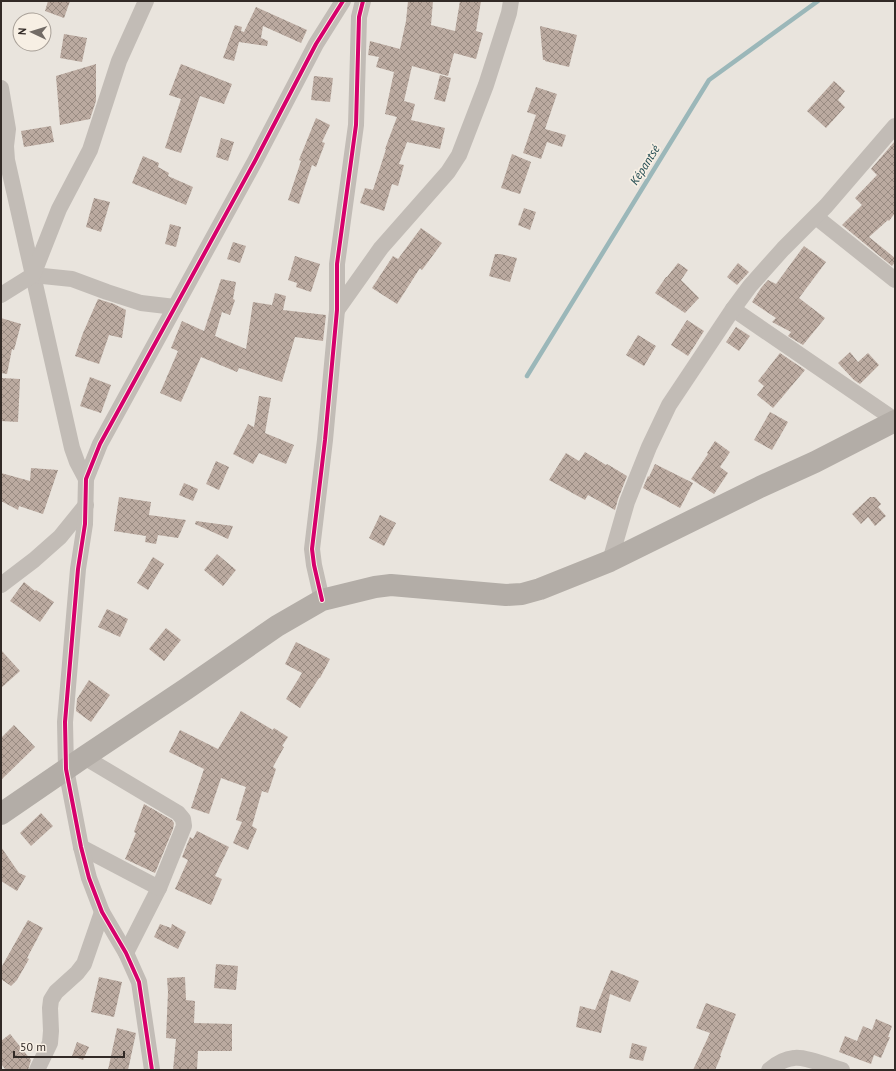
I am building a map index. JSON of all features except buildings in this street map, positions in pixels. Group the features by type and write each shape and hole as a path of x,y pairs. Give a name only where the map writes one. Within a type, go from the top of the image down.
{"main road":[{"path":"1,814 277,626 322,600 375,587 391,585 506,595 522,594 540,589 610,561 760,487 815,462 895,421"}],"street":[{"path":"1,295 33,275 59,209 90,150 119,61 146,1"},
{"path":"152,1070 140,982 126,953 102,912 89,878 81,847 66,769 65,722 78,569 86,524 86,478 100,444 255,162 316,44 344,1 359,17"},
{"path":"322,600 312,549 336,310 337,264 356,125 359,17 363,1"},
{"path":"336,310 381,248 448,172 459,155 486,85 509,13 511,1"},
{"path":"1,88 8,129 6,146 7,160 72,448 77,462 86,478"},
{"path":"610,561 627,502 649,447 669,405 750,286 773,260 826,206 895,126"},
{"path":"816,217 895,280"},
{"path":"33,275 72,279 141,303 175,307"},
{"path":"733,309 895,421"},
{"path":"1,584 34,560 60,537 86,505"},
{"path":"84,757 178,813 183,818 184,826 159,888 126,953"},
{"path":"81,847 159,888"},
{"path":"37,1070 50,1043 51,1000 56,992 77,973 84,964 102,912"},
{"path":"92,941 116,937"},
{"path":"769,1070 779,1062 794,1057 842,1070"}],"waterway":[{"name":"Képantsé","path":"527,376 709,80 818,1"}],"cycle path":[{"path":"152,1070 139,982 126,953 102,912 89,878 81,847 66,769 65,722 78,569 85,524 86,479 100,444 255,161 316,44 343,1"},
{"path":"322,600 312,549 325,440 337,310 337,264 356,125 359,17 363,1"}]}
